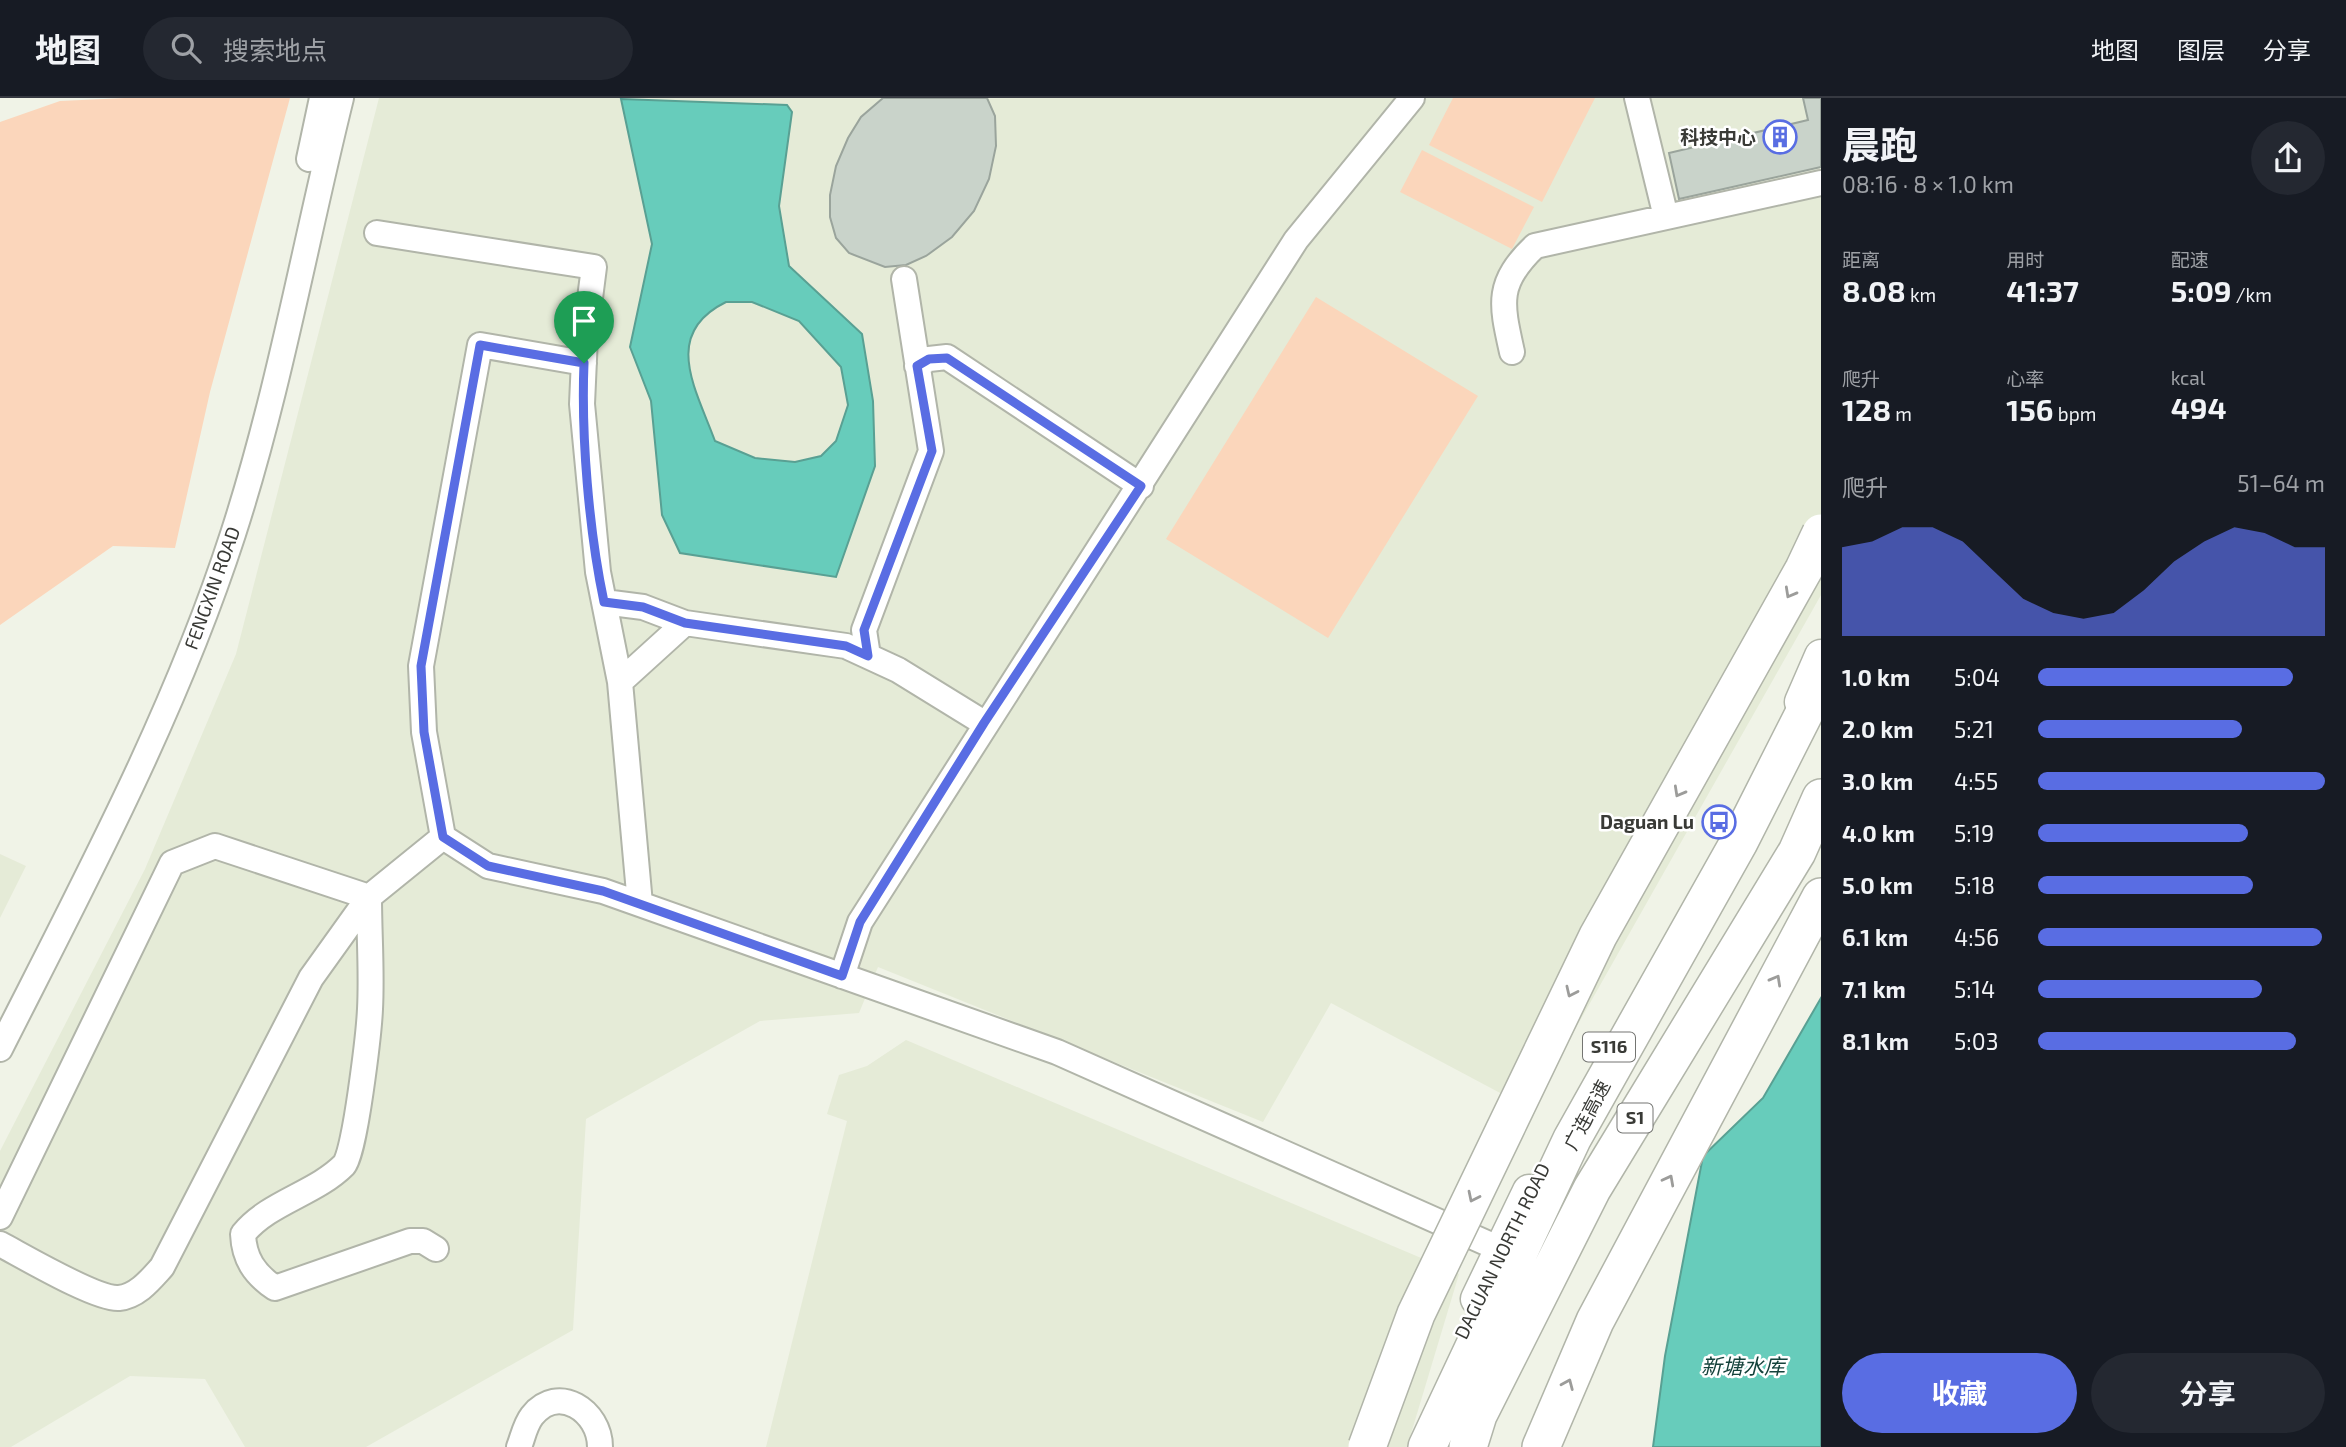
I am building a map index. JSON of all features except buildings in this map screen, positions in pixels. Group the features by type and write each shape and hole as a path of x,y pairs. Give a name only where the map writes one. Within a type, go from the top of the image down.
{"highway":[{"path":"1367,1447 1416,1314 1598,936 1804,569 1821,533"},
{"name":"广连高速","path":"1427,1447 1572,1139 1739,842 1821,680"},
{"name":"S1","path":"1468,1447 1478,1415 1592,1189 1797,852 1821,798"},
{"path":"1541,1447 1595,1321 1821,897"}],"main road":[{"name":"DAGUAN NORTH ROAD","path":"1415,1447 1436,1391 1500,1249 1595,1071 1754,791 1821,656"},
{"path":"1481,1447 1566,1260 1673,1084 1821,824"}],"street":[{"name":"FENGXIN ROAD","path":"0,1017 139,740 176,654 208,566 241,456 322,98"},
{"name":"FENGXIN ROAD","path":"0,1049 124,801 216,584 249,480 341,98"},
{"path":"842,976 860,922 984,723 1141,486 1296,240 1412,98"},
{"path":"1637,98 1666,217"},
{"path":"1512,352 1505,319 1505,289 1515,265 1535,246 1821,183"},
{"path":"377,233 594,267 582,404 598,572 620,682 640,904"},
{"path":"868,656 864,630 932,451 904,279"},
{"path":"584,363 480,345 421,666 424,732 443,837 488,866 603,891 1057,1052 1500,1249"},
{"path":"917,366 929,359 947,358 1141,486"},
{"path":"604,602 643,607 685,623 846,646 898,670 984,723"},
{"path":"620,682 685,623"},
{"path":"0,1244 99,1294 119,1298 141,1290 162,1267 311,978 369,897 443,837"},
{"path":"0,1217 172,863 215,846 369,897"},
{"path":"369,897 370,1010 353,1142 346,1164 314,1187 254,1221 243,1234 244,1253 260,1278 275,1288 410,1241 423,1241 436,1249"},
{"path":"519,1447 532,1416 556,1402 568,1403 588,1413 600,1434 600,1447"}],"shaded area":[{"path":"125,98 290,98 210,392 175,548 113,546 0,625 0,122 60,101"},
{"path":"379,98 1821,98 1821,595 1530,1109 1331,1003 1263,1122 878,967 859,1013 760,1021 586,1119 573,1330 366,1447 245,1447 205,1379 130,1376 11,1447 0,1447 0,1151 145,869 236,654"},
{"path":"1453,98 1595,98 1542,202 1429,145"},
{"path":"1422,150 1534,207 1512,249 1400,192"},
{"path":"1316,297 1478,396 1328,638 1166,539"},
{"path":"0,854 26,866 0,918"},
{"path":"906,1040 1459,1274 1407,1447 766,1447 847,1121 827,1114 839,1075 867,1066"}],"water":[{"path":"621,99 787,105 792,112 779,206 789,266 862,334 873,401 875,466 836,577 680,553 662,515 651,401 630,347 652,244","holes":["726,302 752,302 799,321 841,367 848,405 836,441 821,456 795,462 755,458 715,441 693,383 689,346 694,330 706,315"]},
{"name":"新塘水库","path":"1821,998 1821,1447 1653,1447 1665,1356 1703,1156 1763,1098"}],"place":[{"name":"科技中心","path":"1780,137"},
{"name":"Daguan Lu","path":"1719,822"}],"route":[{"path":"480,345 584,363 582,404 598,572 604,602 643,607 685,623 846,646 868,656 864,630 932,451 917,366 929,359 947,358 1141,486 984,723 860,922 842,976 603,891 488,866 443,837 424,732 421,666 480,345"}]}
